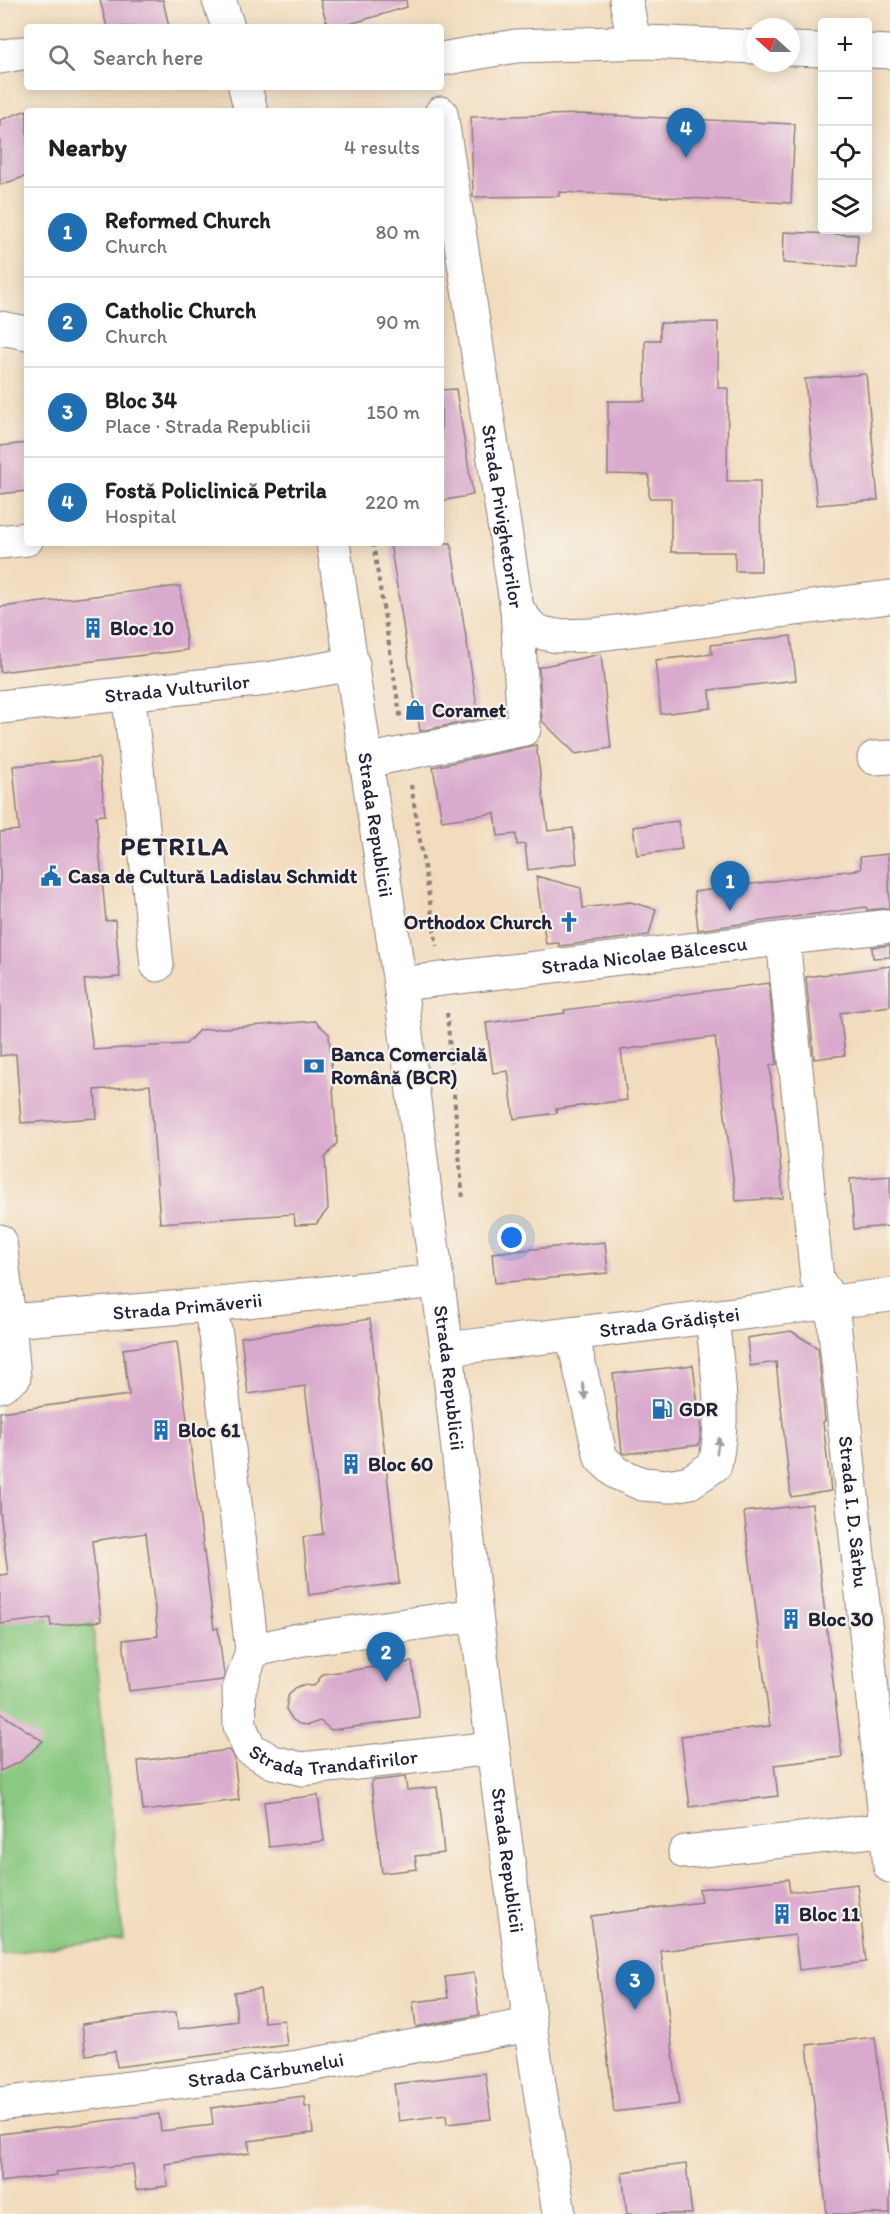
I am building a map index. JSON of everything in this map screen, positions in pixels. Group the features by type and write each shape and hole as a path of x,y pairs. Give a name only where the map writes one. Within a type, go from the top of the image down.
{"street":[{"path":"219,0 227,24"},
{"path":"626,0 634,42"},
{"path":"444,58 516,46 634,42 746,47"},
{"path":"800,49 818,50"},
{"path":"872,51 890,52"},
{"path":"246,90 249,108"},
{"name":"Strada Privighetorilor","path":"437,90 440,108"},
{"name":"Strada Privighetorilor","path":"444,132 517,609 534,631 556,636 592,634 890,597"},
{"path":"0,328 24,332"},
{"path":"0,542 24,539"},
{"name":"Strada Republicii","path":"333,546 400,984 427,1208 447,1349 492,1748 530,2025 559,2214"},
{"path":"366,761 524,729 517,609"},
{"name":"Strada Vulturilor","path":"0,707 267,679 353,664"},
{"path":"128,693 157,965"},
{"name":"Strada Nicolae Bălcescu","path":"400,984 890,926"},
{"path":"783,939 817,1279 832,1302"},
{"path":"0,1242 14,1377 0,1386"},
{"name":"Strada Primăverii","path":"9,1321 209,1305 438,1281"},
{"name":"Strada Grădiștei","path":"447,1349 890,1295"},
{"name":"Strada I. D. Sârbu","path":"832,1302 890,1866"},
{"path":"209,1305 217,1347 252,1651 298,1640 476,1615"},
{"path":"572,1334 601,1458 617,1473 642,1484 668,1486 690,1482 715,1465 720,1444 722,1409 712,1317"},
{"name":"Strada Trandafirilor","path":"252,1651 239,1690 240,1726 249,1748 273,1762 302,1769 492,1748"},
{"path":"685,1852 888,1830"},
{"name":"Strada Cărbunelui","path":"0,2104 298,2067 530,2025"}],"green space":[{"path":"92,1617 123,1939 0,1954 0,1621"}],"building":[{"path":"100,0 163,0 168,24 106,24"},
{"path":"320,0 406,0 407,7 350,24 327,24"},
{"path":"24,111 24,177 0,185 0,120"},
{"path":"581,114 795,124 791,203 559,192 559,196 473,197 471,117"},
{"path":"784,232 858,235 856,267 783,263"},
{"path":"718,322 718,388 728,388 727,481 760,481 761,571 735,571 735,552 671,552 671,498 649,498 649,475 608,474 608,401 645,401 645,340 660,340 660,323"},
{"path":"866,374 878,500 817,505 805,379"},
{"path":"456,389 473,495 444,500 444,390"},
{"path":"24,443 24,491 0,494 0,446"},
{"path":"444,543 451,543 479,719 420,731 390,546 444,546"},
{"name":"Bloc 10","path":"180,586 187,650 0,672 0,607"},
{"path":"791,636 796,680 710,690 711,708 661,714 655,660 712,654 711,645"},
{"path":"601,654 611,748 576,754 542,721 539,667"},
{"path":"536,745 548,831 573,828 577,863 528,870 525,844 517,845 516,834 498,836 495,813 442,821 433,767"},
{"path":"99,758 105,815 96,816 106,921 115,920 120,977 84,980 93,1050 186,1044 199,1030 315,1021 329,1034 337,1143 325,1158 328,1209 316,1224 295,1225 294,1214 160,1223 150,1085 95,1090 97,1118 21,1123 16,1054 0,1056 0,832 19,830 13,766"},
{"path":"678,821 682,849 637,855 633,827"},
{"path":"888,854 890,908 867,910 866,907 698,930 694,892 861,869 860,857"},
{"path":"536,876 581,888 583,908 630,902 656,909 649,935 559,946 559,943 546,944"},
{"path":"890,945 890,957 873,958 872,947"},
{"path":"890,966 890,1006 840,1013 845,1055 814,1059 806,977"},
{"path":"769,983 777,1064 770,1065 771,1081 783,1198 736,1201 715,1037 621,1050 627,1100 556,1109 557,1113 514,1119 508,1071 493,1073 486,1023 565,1013 564,1010"},
{"path":"890,1176 890,1226 854,1229 850,1179"},
{"path":"605,1242 608,1273 495,1283 492,1253"},
{"name":"Bloc 60","path":"370,1319 399,1583 309,1595 303,1537 323,1534 305,1386 248,1394 241,1337"},
{"path":"791,1331 818,1348 831,1491 791,1497 776,1362 750,1366 747,1338"},
{"path":"177,1342 214,1629 218,1628 224,1675 223,1680 129,1691 123,1640 158,1636 146,1533 92,1541 101,1621 51,1626 50,1618 0,1624 0,1575 8,1574 0,1510 0,1412 129,1395 123,1349"},
{"path":"693,1365 701,1430 699,1445 624,1454 613,1374"},
{"name":"Bloc 30","path":"812,1504 842,1757 774,1765 778,1796 690,1807 681,1736 770,1726 744,1512"},
{"path":"412,1662 420,1718 331,1730 320,1721 308,1725 299,1724 292,1719 286,1709 288,1696 295,1688 302,1685 314,1686 323,1674"},
{"path":"0,1713 43,1741 20,1762 0,1771"},
{"path":"229,1750 234,1758 239,1800 143,1811 138,1761"},
{"path":"405,1777 407,1790 437,1787 444,1853 415,1856 417,1869 382,1873 371,1781"},
{"path":"318,1795 324,1841 269,1847 264,1802"},
{"path":"788,1879 790,1892 857,1884 866,1962 799,1970 795,1935 661,1951 679,2104 614,2112 591,1916 701,1902 699,1889"},
{"path":"474,1973 479,2015 416,2027 413,2002 448,1998 445,1977"},
{"path":"260,1989 264,2022 284,2020 287,2045 117,2067 115,2051 86,2055 82,2024 176,2012 178,2029 237,2021 234,1992"},
{"path":"875,2037 890,2165 890,2214 827,2214 807,2045"},
{"path":"485,2073 491,2119 447,2124 446,2115 399,2121 394,2084"},
{"path":"304,2096 305,2107 310,2106 313,2133 248,2141 250,2153 165,2164 168,2186 136,2190 133,2164 56,2172 57,2175 0,2182 0,2134 159,2114 161,2131 213,2125 211,2108"},
{"path":"686,2164 692,2214 627,2214 622,2172"}],"place":[{"name":"Fostă Policlinică Petrila","path":"686,158"},
{"name":"Bloc 10","path":"93,628"},
{"name":"Coramet","path":"415,710"},
{"name":"Casa de Cultură Ladislau Schmidt","path":"51,876"},
{"name":"Reformed Church","path":"730,911"},
{"name":"Orthodox Church","path":"569,922"},
{"name":"Banca Comercială Română (BCR)","path":"314,1066"},
{"name":"GDR","path":"662,1409"},
{"name":"Bloc 61","path":"161,1430"},
{"name":"Bloc 60","path":"351,1464"},
{"name":"Bloc 30","path":"791,1619"},
{"name":"Catholic Church","path":"386,1682"},
{"name":"Bloc 11","path":"782,1914"},
{"name":"Bloc 34","path":"635,2010"}],"district":[{"name":"PETRILA","path":"175,846"}]}
